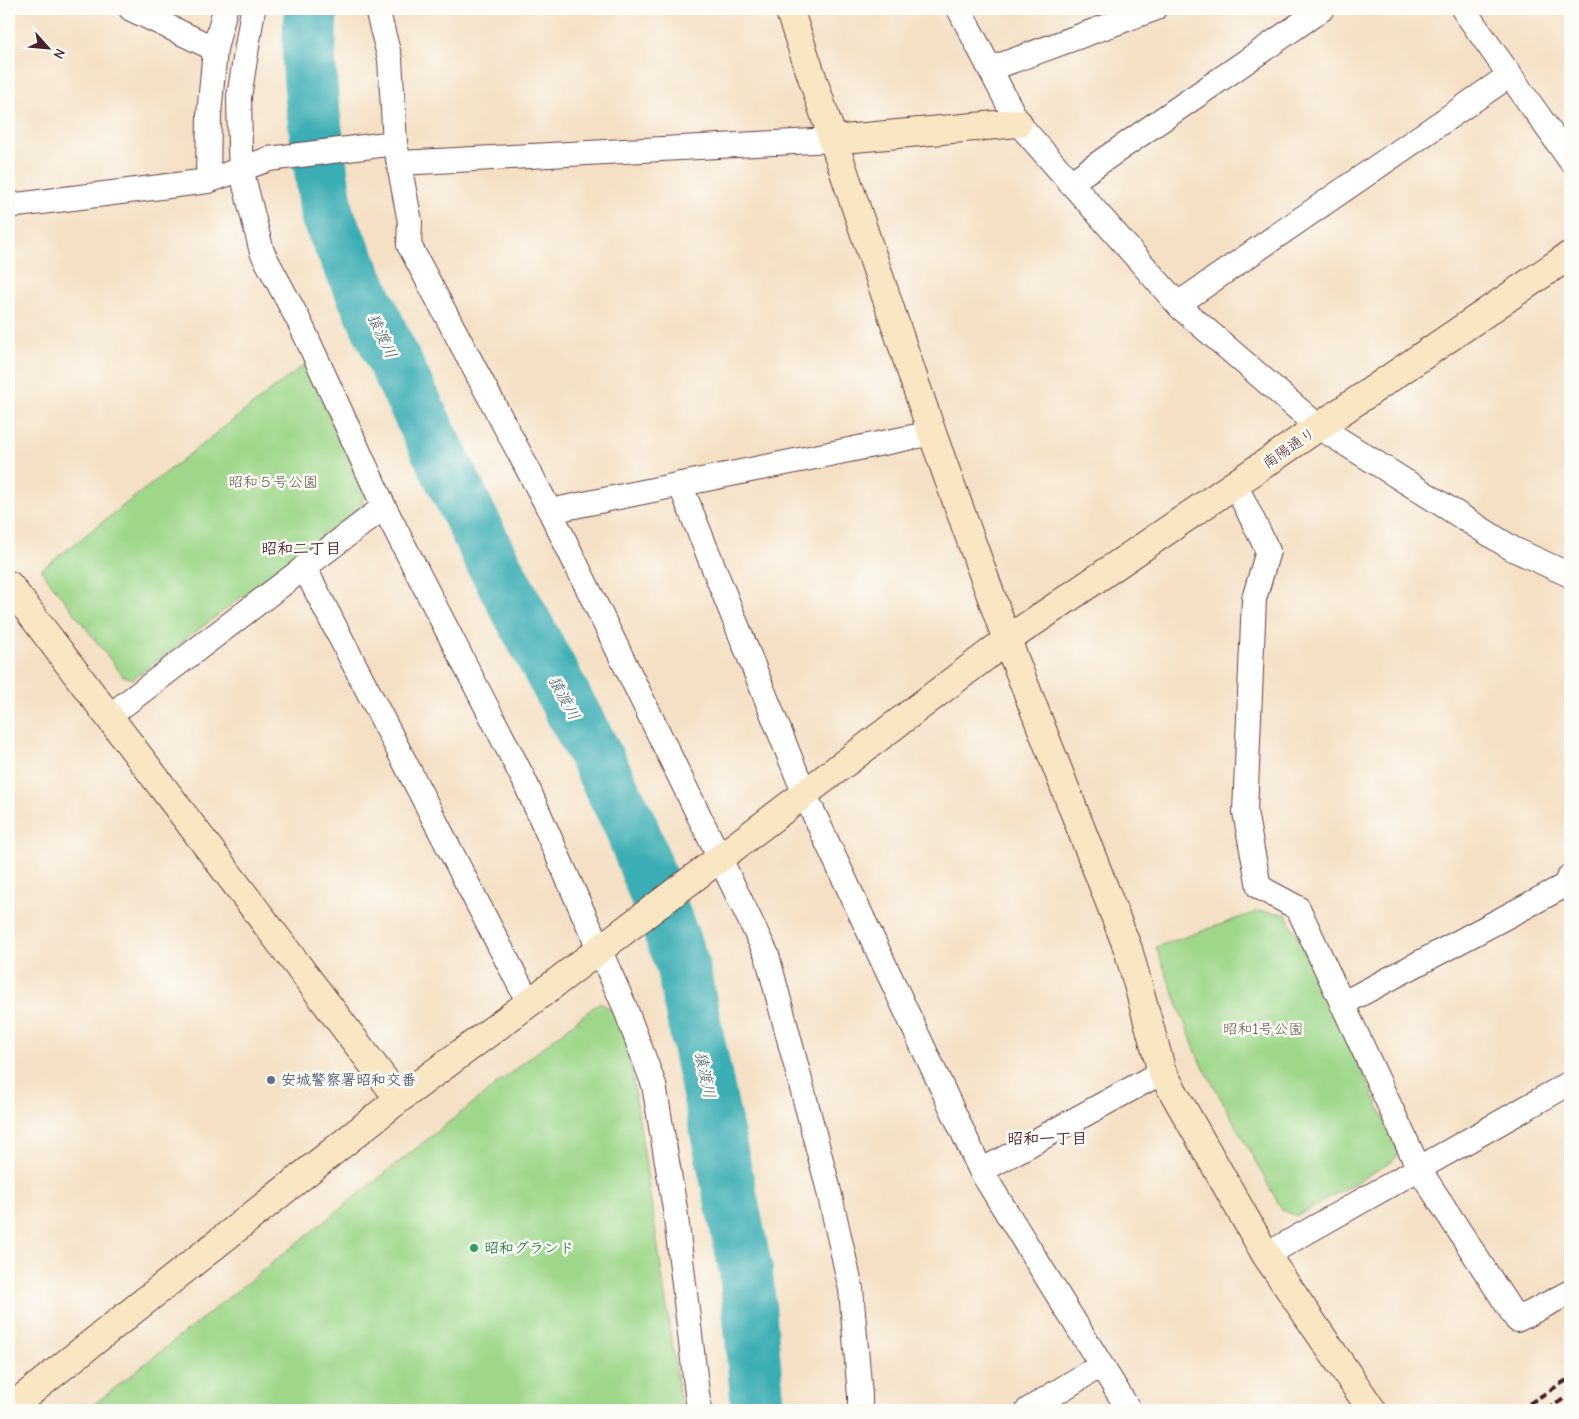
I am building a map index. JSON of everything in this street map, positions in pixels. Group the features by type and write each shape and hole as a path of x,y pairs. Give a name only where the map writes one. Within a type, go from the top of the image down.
{"street":[{"path":"131,9 215,49"},
{"path":"208,181 209,115 215,49 225,9"},
{"path":"252,9 239,97 241,170 262,252 300,323 384,506 606,945 624,1005 654,1085 675,1209 699,1410"},
{"path":"379,9 378,13 390,58 397,153 410,222 409,245 550,511 714,863 766,956 827,1183 851,1289 860,1410"},
{"path":"789,9 932,433 1008,640 1128,949 1162,1072 1266,1255 1372,1410"},
{"path":"959,9 1018,123 1178,304 1320,427 1513,549 1570,575"},
{"path":"990,69 1154,9"},
{"path":"1070,183 1322,9"},
{"path":"1471,12 1510,75 1570,160"},
{"path":"1178,304 1510,75"},
{"path":"9,206 208,181 269,159 397,153 832,140 1018,123"},
{"name":"南陽通り","path":"9,1409 399,1099 606,945 1008,640 1570,255"},
{"path":"550,511 932,433"},
{"path":"680,484 805,794 981,1171 1128,1410"},
{"path":"1235,484 1268,551 1254,599 1245,812 1260,887 1298,908 1419,1169 1517,1320 1570,1292"},
{"path":"108,717 384,506"},
{"path":"304,567 529,1003"},
{"path":"9,585 399,1099"},
{"path":"1342,1004 1568,886"},
{"path":"981,1171 1162,1072"},
{"path":"1266,1255 1570,1083"},
{"path":"1028,1410 1101,1365"}],"green space":[{"name":"昭和５号公園","path":"305,364 364,493 361,507 133,679 123,676 41,570"},
{"name":"昭和1号公園","path":"1259,911 1286,914 1400,1151 1393,1161 1297,1216 1282,1210 1197,1055 1156,947"},
{"name":"昭和グランド","path":"600,1002 622,1018 634,1086 682,1410 87,1410"}],"waterway":[{"name":"猿渡川","path":"312,9 309,63 312,102 327,215 393,359 492,561 630,824 682,964 746,1271 758,1410"}],"railway":[{"path":"1519,1410 1570,1378"},
{"path":"1546,1410 1570,1395"}],"place":[{"name":"安城警察署昭和交番","path":"271,1080"},
{"name":"昭和グランド","path":"474,1248"}],"district":[{"name":"昭和二丁目","path":"301,549"},
{"name":"昭和一丁目","path":"1047,1139"}]}
